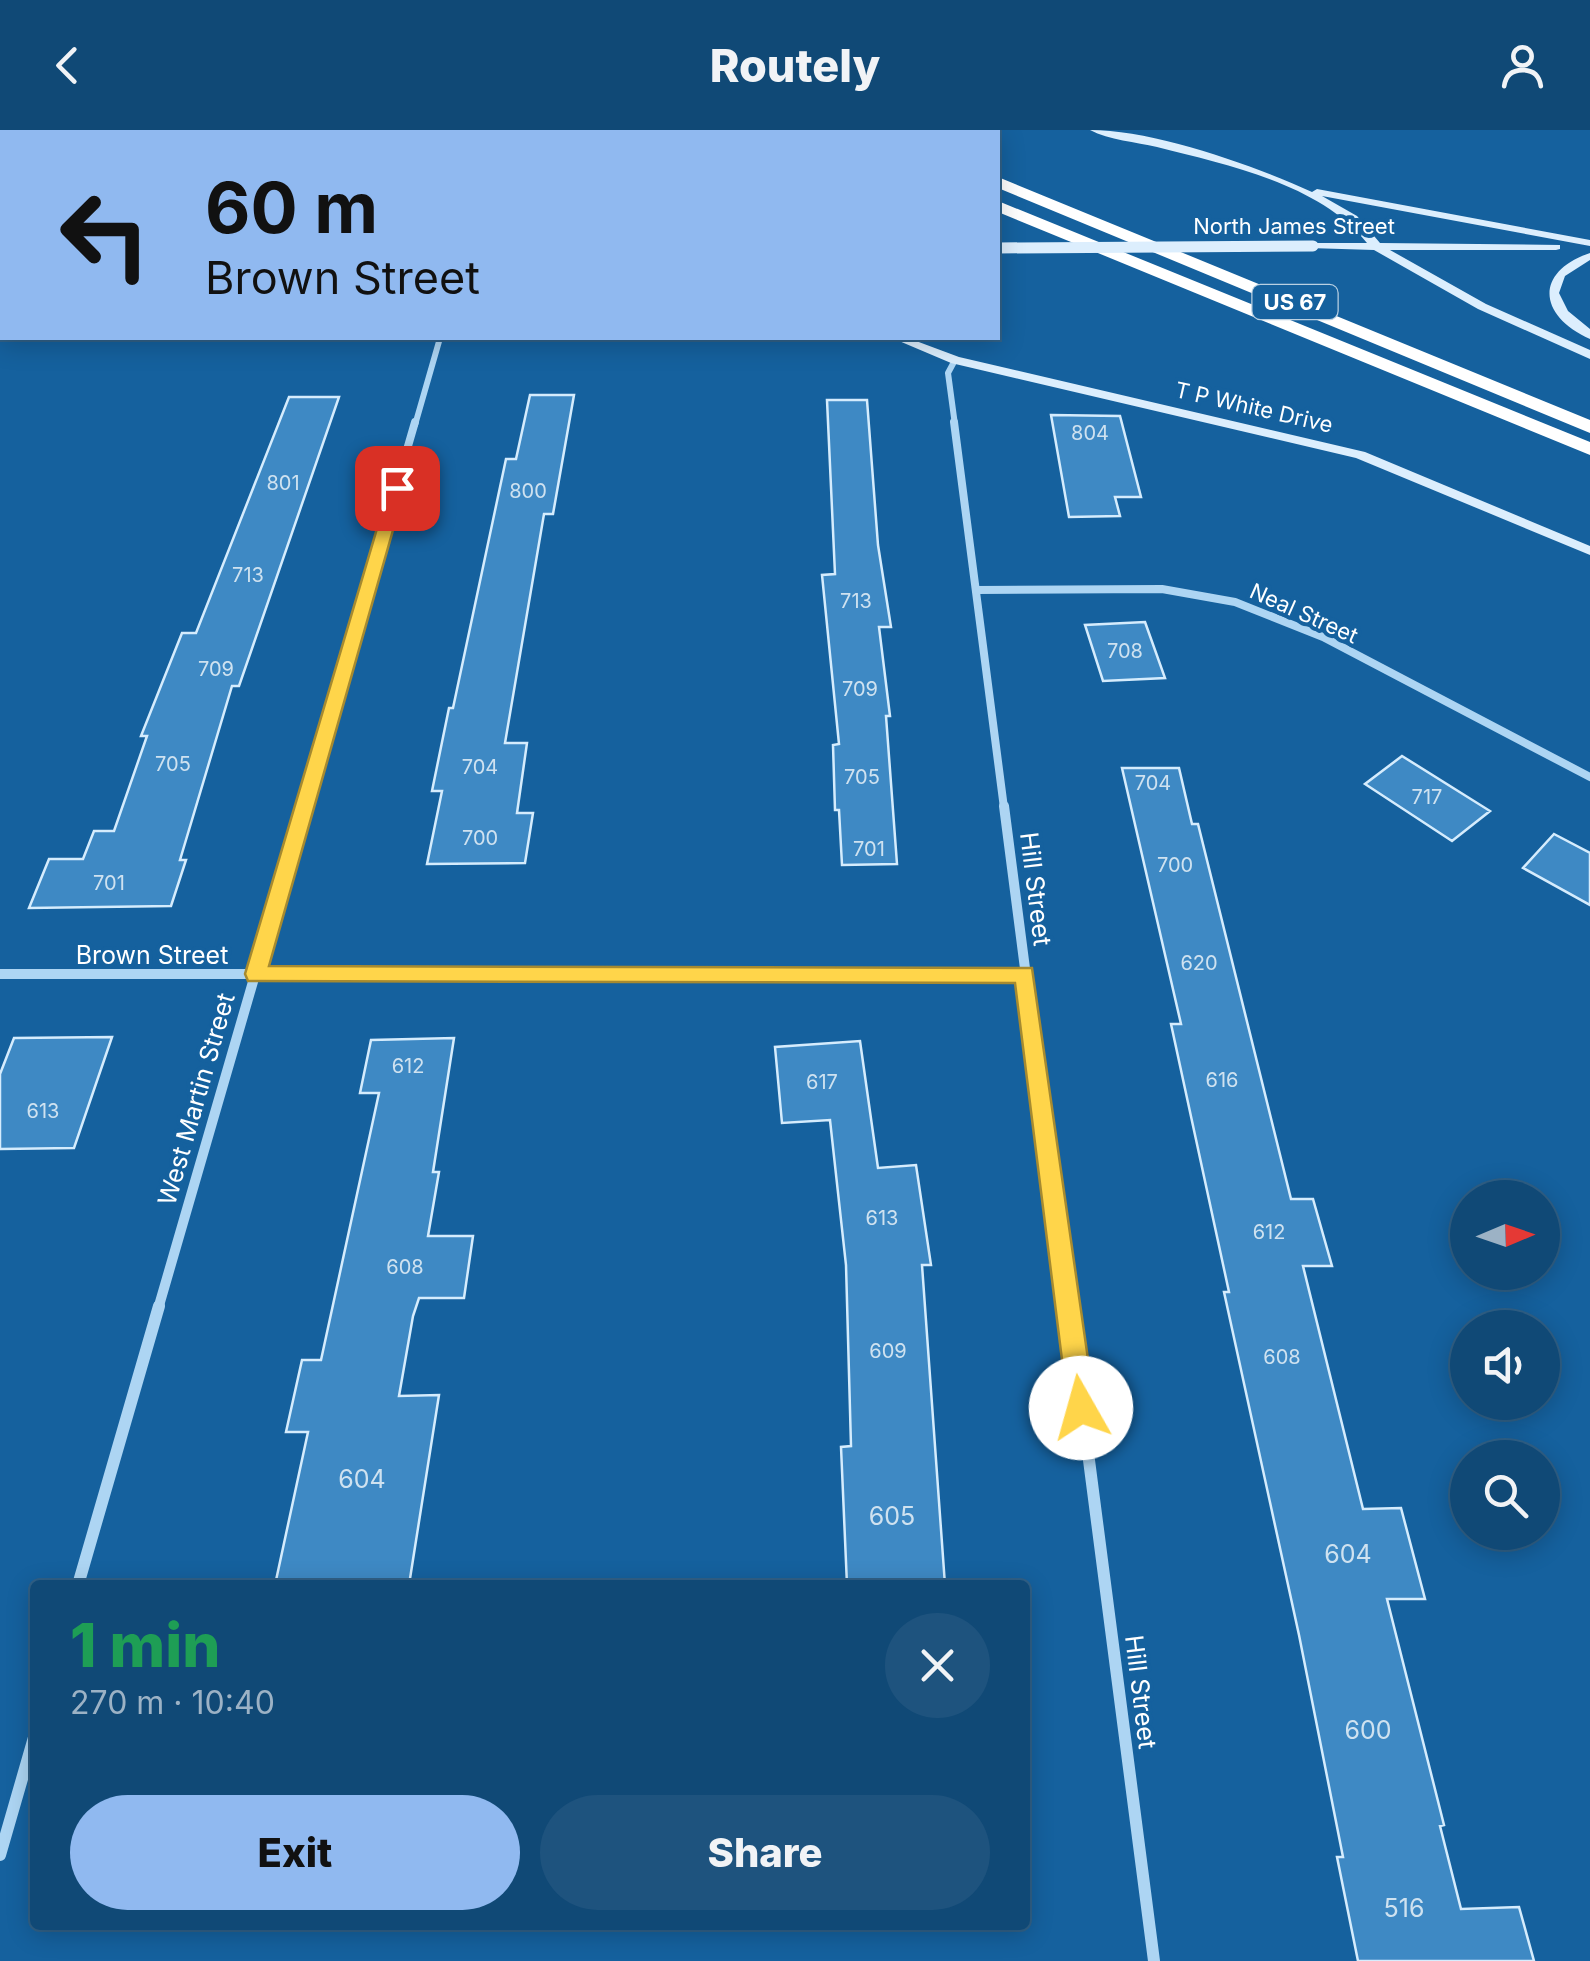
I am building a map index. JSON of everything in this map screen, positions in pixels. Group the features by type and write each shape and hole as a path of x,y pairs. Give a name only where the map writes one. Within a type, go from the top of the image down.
{"highway":[{"name":"US 67","path":"1000,183 1590,427"},
{"name":"US 67","path":"1000,207 1590,449"}],"main road":[{"path":"1096,130 1156,143 1290,187 1590,245"},
{"path":"1290,187 1348,216 1375,246 1486,308 1590,356"},
{"name":"North James Street","path":"1000,248 1590,245"},
{"path":"1590,256 1572,263 1554,278 1551,294 1558,306 1590,335"},
{"name":"T P White Drive","path":"903,340 955,360 1360,455 1590,551"}],"street":[{"name":"West Martin Street","path":"79,1580 439,340"},
{"name":"Hill Street","path":"955,360 948,374 1154,1961"},
{"name":"Neal Street","path":"976,590 1162,590 1236,602 1323,637 1590,777"},
{"name":"Brown Street","path":"0,974 1024,974"},
{"path":"0,1855 30,1751"}],"building":[{"path":"530,395 574,395 553,514 544,514 505,743 527,743 517,813 533,813 525,863 427,864 442,791 432,791 449,708 453,708 506,459 516,459"},
{"path":"289,397 339,397 239,686 232,686 180,860 186,860 171,906 29,908 49,859 83,859 94,831 114,831 147,736 141,736 182,633 196,633"},
{"path":"827,400 867,400 878,545 891,627 879,627 890,716 886,716 897,864 842,865 833,745 839,744 822,575 835,574"},
{"path":"1051,415 1120,416 1141,497 1115,497 1120,516 1069,517"},
{"path":"1145,622 1165,678 1103,681 1085,625"},
{"path":"1402,756 1490,811 1452,841 1365,784"},
{"path":"1122,768 1179,768 1192,824 1198,824 1291,1199 1313,1199 1332,1266 1303,1266 1363,1509 1401,1508 1425,1599 1387,1599 1461,1909 1519,1907 1534,1961 1358,1961 1337,1857 1343,1857 1299,1635 1224,1292 1229,1292 1171,1024 1181,1024"},
{"path":"1554,834 1590,853 1590,905 1523,868"},
{"path":"112,1037 74,1148 0,1149 0,1074 14,1038"},
{"path":"454,1038 433,1172 439,1172 428,1236 473,1236 464,1298 419,1298 413,1316 399,1396 439,1395 410,1580 276,1580 308,1432 286,1432 302,1360 321,1360 379,1093 360,1093 371,1040"},
{"path":"860,1041 878,1168 916,1165 931,1265 922,1265 945,1580 847,1580 841,1447 851,1446 846,1265 830,1120 782,1123 775,1047"}],"route":[{"path":"397,488 256,974 1024,974 1081,1408"}]}
